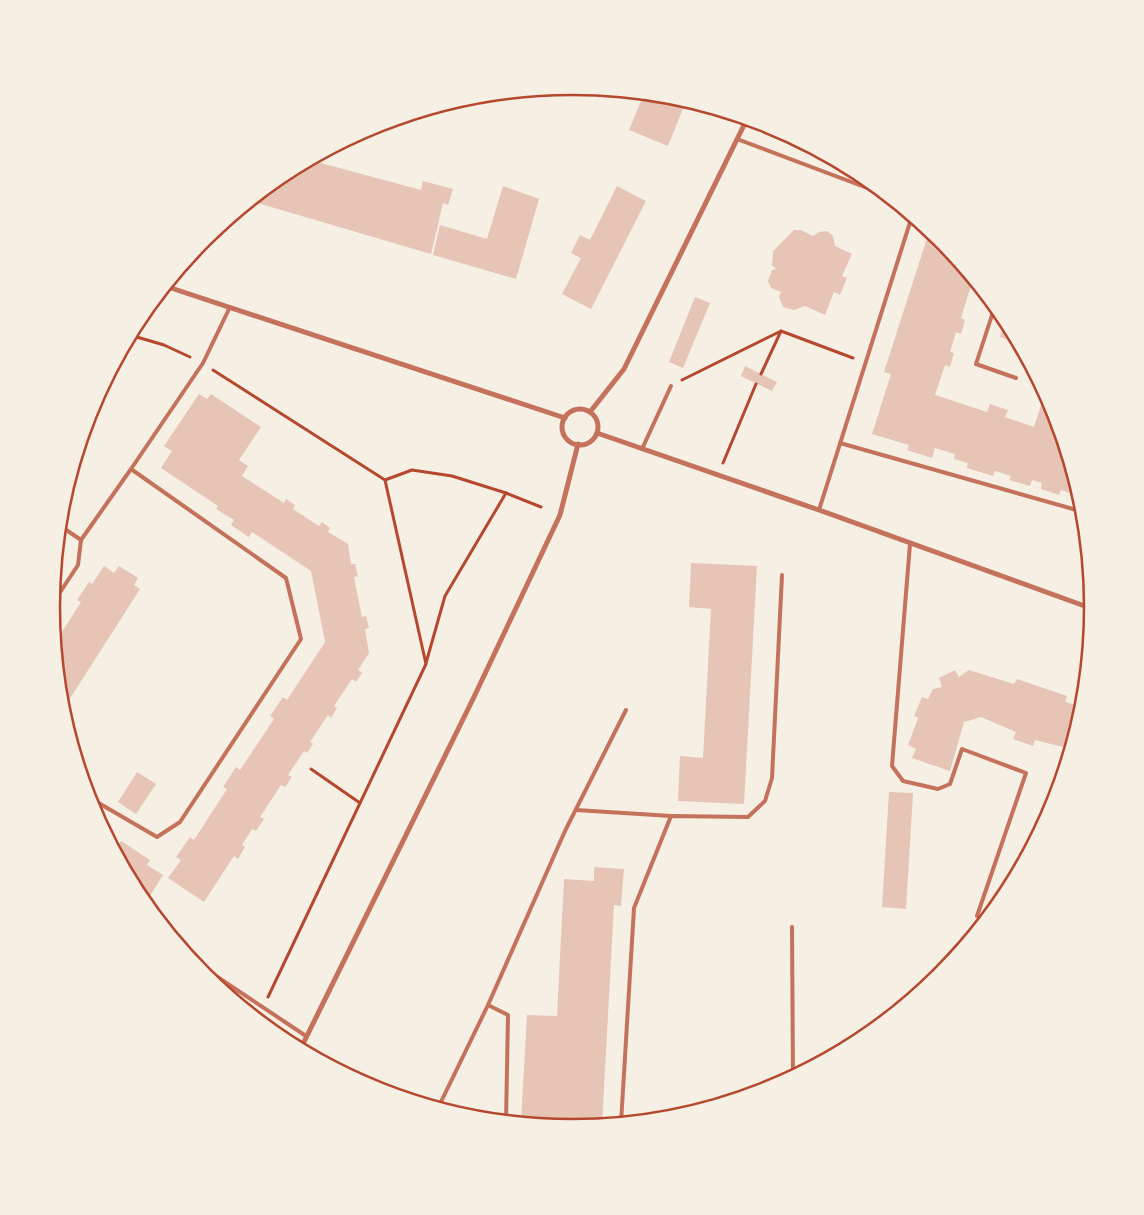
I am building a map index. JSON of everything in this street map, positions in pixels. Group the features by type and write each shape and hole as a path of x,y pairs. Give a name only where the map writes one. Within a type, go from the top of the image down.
{"street":[{"path":"590,412 624,369 744,125"},
{"path":"172,288 565,418"},
{"path":"579,409 590,412 597,421 597,433 589,442 578,444 568,439 564,435 563,424 568,414 579,409"},
{"path":"597,433 819,510 1084,606"},
{"path":"303,1043 473,699 560,515 578,444"}],"lane":[{"path":"737,139 862,186"},
{"path":"819,510 910,223"},
{"path":"60,592 78,565 81,540 203,363 230,307"},
{"path":"992,315 976,364 1016,378"},
{"path":"642,449 671,386"},
{"path":"840,444 1074,509"},
{"path":"99,803 157,836 180,822 301,639 286,578 130,469"},
{"path":"66,530 81,540"},
{"path":"910,544 892,766 903,781 938,789 950,784 962,749 1026,773 977,916"},
{"path":"576,810 671,816 748,817 766,801 772,778 782,575"},
{"path":"441,1102 488,1005 576,810 626,710"},
{"path":"621,1117 634,908 671,816"},
{"path":"792,928 793,1069"},
{"path":"215,975 306,1036"},
{"path":"488,1005 508,1015 506,1115"}],"path":[{"path":"671,386 781,331 866,363"},
{"path":"761,374 781,331"},
{"path":"137,337 164,345 203,363 385,480 426,664"},
{"path":"718,475 756,384"},
{"path":"385,480 412,470 452,476 506,493 541,507"},
{"path":"264,1006 426,664 445,596 506,493"},
{"path":"310,769 360,803"}],"building":[{"path":"641,100 683,108 668,146 629,130"},
{"path":"319,162 421,190 423,181 453,189 448,205 443,203 431,254 258,203"},
{"path":"503,186 539,199 516,279 433,255 440,225 487,239"},
{"path":"617,186 646,201 591,309 562,294 581,258 571,253 580,235 590,240"},
{"path":"794,230 801,230 813,236 819,232 827,231 833,236 835,246 852,254 842,276 847,278 840,295 834,292 825,315 805,306 794,310 783,307 779,297 781,292 771,288 768,281 772,270 776,269 772,265 773,251"},
{"path":"927,239 971,287 961,318 965,320 961,334 956,332 950,352 954,353 950,367 945,365 935,395 987,412 990,404 1008,410 1005,417 1034,427 1041,404 1057,443 1071,493 1061,490 1059,495 1041,489 1042,483 1032,480 1030,486 1009,480 1011,476 995,471 993,476 967,468 968,463 954,459 955,454 935,448 932,458 907,450 909,445 872,434 891,374 884,372"},
{"path":"695,297 710,303 683,368 669,362"},
{"path":"1002,330 1008,340 1000,337"},
{"path":"745,366 777,382 772,391 741,376"},
{"path":"199,394 207,399 211,394 261,427 239,460 248,466 242,476 284,503 286,499 295,505 293,509 319,526 322,522 330,528 328,532 348,544 351,564 355,564 358,576 354,577 362,617 366,616 369,628 365,629 369,653 358,670 362,673 356,682 352,679 334,706 337,708 331,718 328,715 310,742 313,744 307,753 304,751 288,775 292,777 285,787 281,785 260,817 264,819 256,831 252,829 242,845 245,847 238,859 234,856 204,902 168,878 181,860 176,857 190,837 194,840 227,789 223,787 236,767 240,770 274,719 270,716 283,697 287,700 325,642 311,571 252,532 249,537 231,525 234,520 216,509 218,506 161,468 172,451 164,446"},
{"path":"691,563 757,566 744,804 678,801 680,756 703,758 711,609 689,607"},
{"path":"104,566 114,573 119,566 138,578 134,585 140,589 69,700 64,674 61,634 81,602 77,600 89,582 92,584"},
{"path":"955,670 959,677 969,670 1014,684 1017,679 1067,696 1065,702 1074,705 1065,747 1035,740 1033,746 1013,739 1016,732 981,717 964,722 950,771 912,758 916,749 908,745 918,718 914,716 922,697 928,699 933,689 942,687 939,678"},
{"path":"137,772 156,784 136,814 118,802"},
{"path":"889,792 913,793 906,909 882,907"},
{"path":"121,841 150,860 147,865 163,875 150,897 119,845"},
{"path":"594,867 624,869 621,906 614,905 602,1118 572,1120 521,1116 527,1015 557,1016 564,879 594,881"}]}
